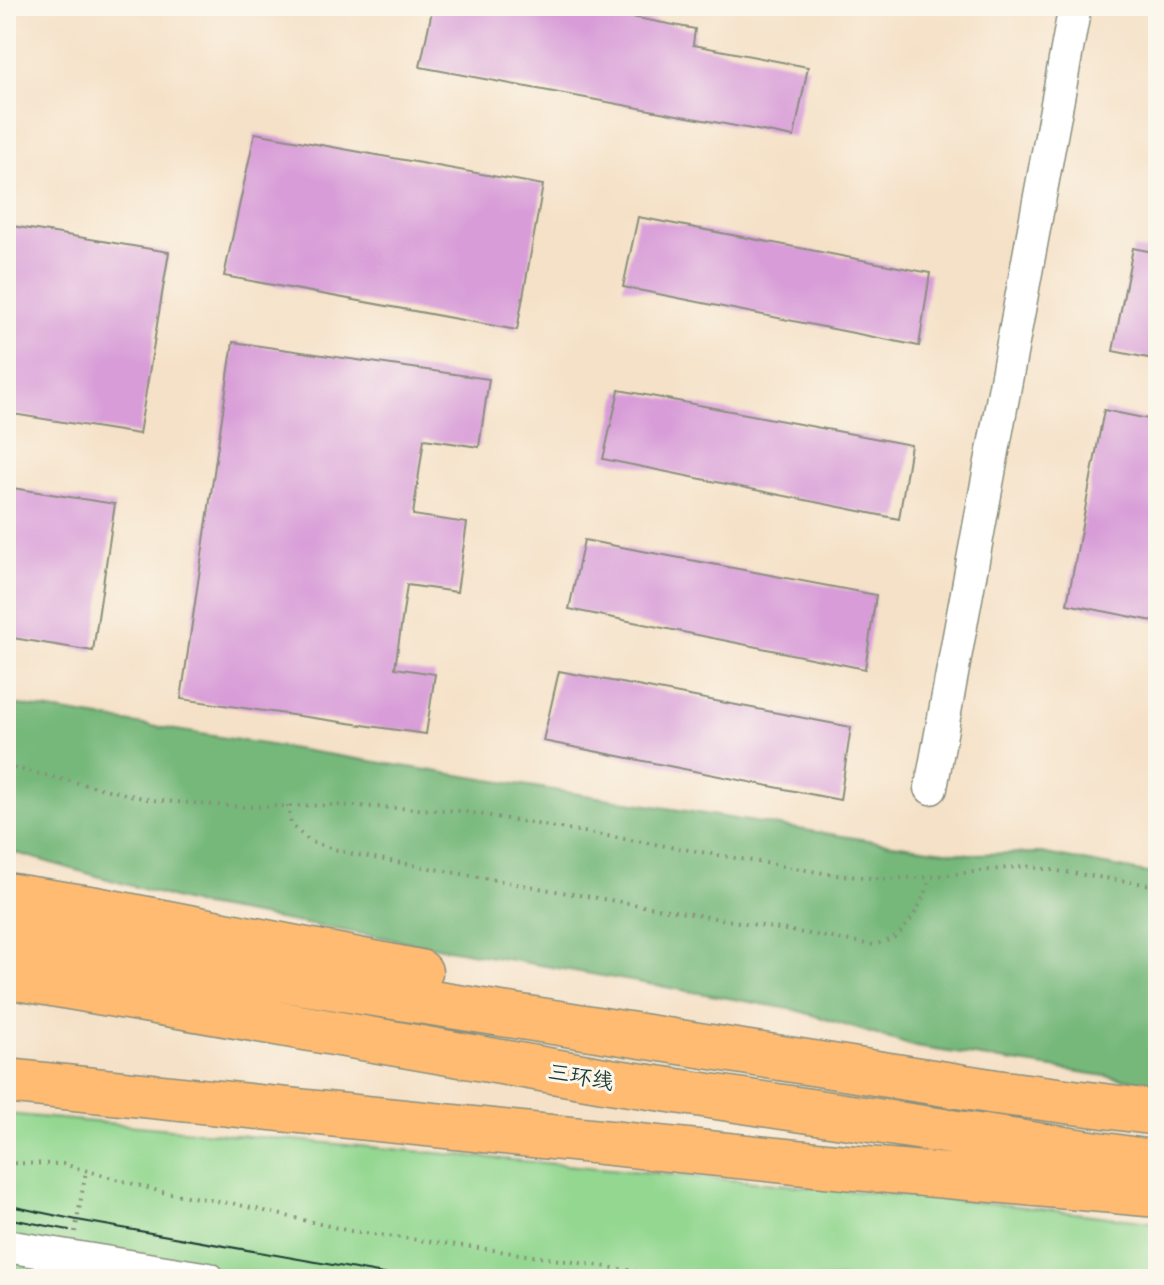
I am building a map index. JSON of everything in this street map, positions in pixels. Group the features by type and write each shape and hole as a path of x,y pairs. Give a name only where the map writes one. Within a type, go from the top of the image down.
{"highway":[{"path":"6,872 180,925"},
{"path":"6,895 798,1041 954,1085"},
{"path":"6,934 954,1085 1158,1113"},
{"name":"三环线","path":"6,978 610,1081 1158,1163"},
{"path":"6,1081 845,1167 1158,1195"}],"street":[{"path":"931,788 1075,6"},
{"path":"6,1246 209,1279"}],"path":[{"path":"6,766 151,800 245,807 333,805 461,811 835,875 883,879 930,877 1025,866 1158,886"},
{"path":"288,805 291,825 301,834 311,842 347,853 874,945 896,937 914,915 929,888 930,877"},
{"path":"6,1163 63,1164 162,1192 235,1204 350,1231 681,1278 780,1279"}],"green space":[{"path":"6,703 899,845 969,854 1041,853 1158,875 1158,1084 916,1047 796,1010 198,905 6,850"},
{"path":"6,1114 1007,1205 1158,1223 1158,1279 442,1279 436,1275 431,1279 6,1279"}],"building":[{"path":"433,6 481,6 532,15 534,6 574,6 695,29 693,45 808,67 794,137 420,67"},
{"path":"255,133 543,185 517,330 224,276"},
{"path":"638,217 930,273 919,346 623,287"},
{"path":"6,225 169,252 139,434 6,413"},
{"path":"1133,248 1158,253 1158,360 1113,351"},
{"path":"233,342 489,379 479,447 424,439 413,515 467,523 457,592 407,585 395,668 435,674 426,734 181,699"},
{"path":"619,390 911,445 899,519 603,459"},
{"path":"1104,410 1158,421 1158,622 1067,604"},
{"path":"6,487 115,504 93,651 6,637"},
{"path":"584,540 876,595 865,669 569,609"},
{"path":"559,671 851,727 840,800 543,741"}],"tram line":[{"path":"6,1205 412,1279"},
{"path":"6,1218 69,1230"}]}
